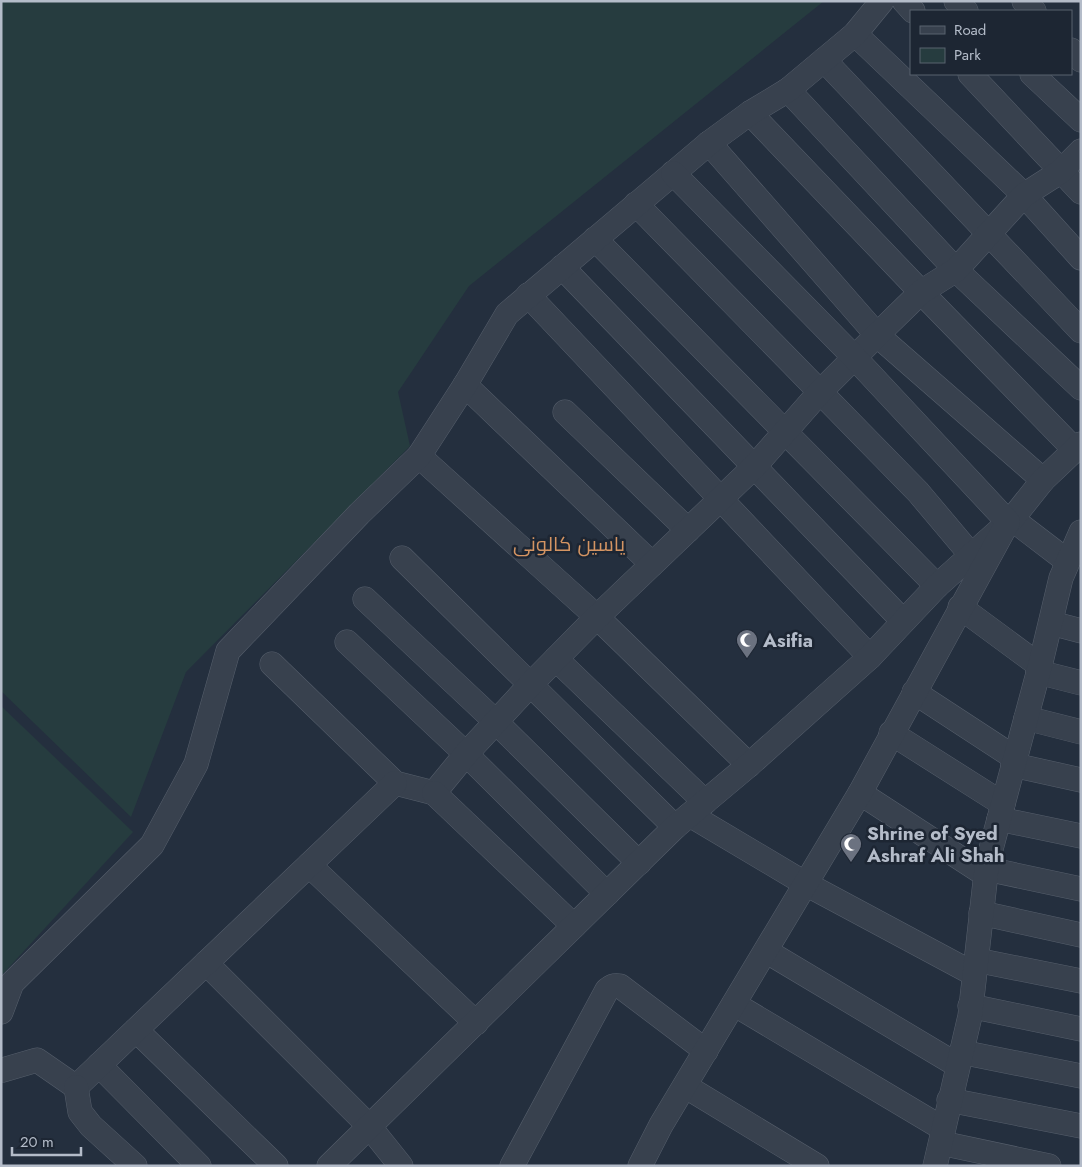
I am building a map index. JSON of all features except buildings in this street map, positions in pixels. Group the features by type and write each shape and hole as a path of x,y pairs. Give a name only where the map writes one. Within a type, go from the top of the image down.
{"street":[{"path":"1,1012 12,983 152,845 196,764 228,651 359,514 419,456 465,386 507,314 709,143 750,113 788,90 824,60 855,34 882,1"},
{"path":"956,1 965,10"},
{"path":"1024,1 1033,10"},
{"path":"855,34 1024,195 1081,258"},
{"path":"1072,51 1081,60"},
{"path":"824,60 1081,331"},
{"path":"971,75 1060,172 1081,192"},
{"path":"1033,75 1081,120"},
{"path":"788,90 956,270 1081,388"},
{"path":"641,1165 660,1126 860,793 960,607 1010,521 1043,480 1078,447 921,292 750,113"},
{"path":"709,143 877,335 1043,480"},
{"path":"434,793 466,754 530,685 597,617 754,467 819,393 854,357 921,292 956,270 1024,195 1060,172 1081,151"},
{"path":"672,173 854,357 1010,521 1070,571"},
{"path":"636,204 918,492 970,555"},
{"path":"594,239 937,586"},
{"path":"562,267 903,621"},
{"path":"528,295 870,657"},
{"path":"465,386 652,564"},
{"path":"565,412 688,530"},
{"path":"419,456 597,617 749,765"},
{"path":"329,1166 639,863 690,815 870,657 937,586 1010,521"},
{"path":"934,1166 970,1006 986,872 1051,623 1070,571 1081,532"},
{"path":"402,558 530,685 690,815 806,884 975,967 1081,981"},
{"path":"365,599 496,722 639,863"},
{"path":"960,607 1039,669 1081,683"},
{"path":"1051,623 1081,631"},
{"path":"347,642 466,754 607,894"},
{"path":"556,659 690,815"},
{"path":"272,664 395,783 434,793 574,926"},
{"path":"914,692 1014,761 1081,780"},
{"path":"1026,718 1081,732"},
{"path":"892,733 1001,811 1081,836"},
{"path":"76,1087 395,783"},
{"path":"860,793 986,872 1081,889"},
{"path":"309,864 476,1023"},
{"path":"981,913 1081,935"},
{"path":"766,951 959,1058 1081,1076"},
{"path":"206,963 370,1126 401,1166"},
{"path":"512,1166 607,990 611,986 620,986 706,1050"},
{"path":"734,1004 942,1135 1049,1166"},
{"path":"970,1006 1081,1028"},
{"path":"136,1030 276,1166"},
{"path":"2,1068 36,1060 76,1087 80,1112 91,1126 136,1166"},
{"path":"99,1065 199,1166"},
{"path":"684,1086 817,1166"},
{"path":"949,1100 1081,1126"}],"green space":[{"path":"1,1 824,1 469,286 398,392 410,446 186,672 131,817 1,691"},
{"path":"1,706 133,832 1,976"}],"place":[{"name":"Asifia","path":"747,659"},
{"name":"Shrine of Syed Ashraf Ali Shah","path":"851,863"}],"district":[{"name":"یاسین کالونی","path":"569,544"}]}
